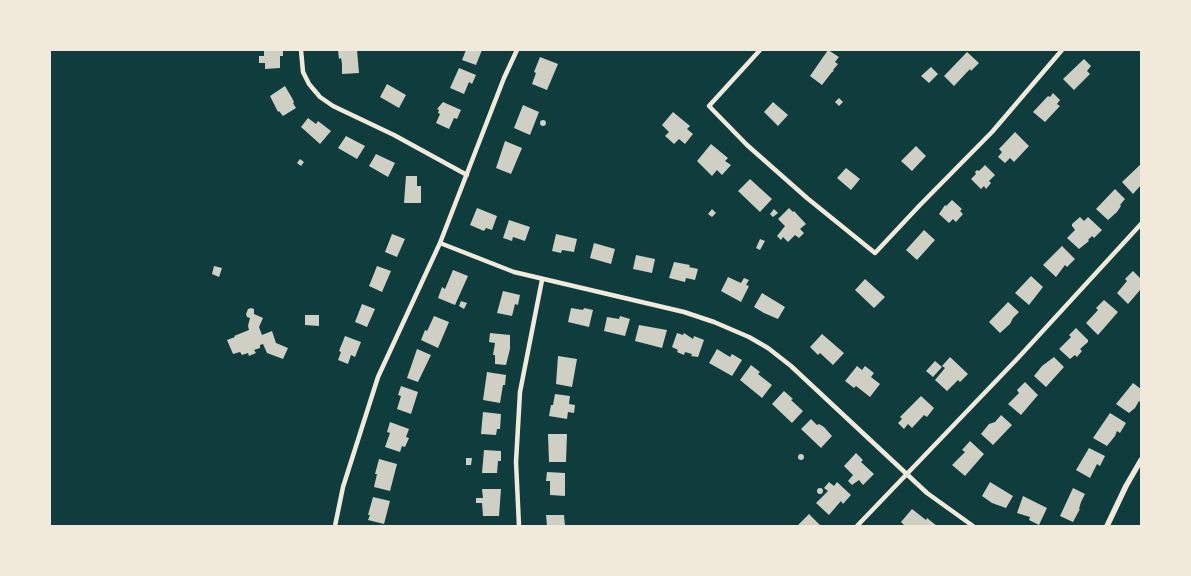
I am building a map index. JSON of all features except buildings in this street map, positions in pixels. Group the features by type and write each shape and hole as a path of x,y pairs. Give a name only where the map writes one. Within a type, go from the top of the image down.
{"street":[{"path":"301,50 303,72 309,84 320,97 333,106 394,135 467,175"},
{"path":"335,526 343,487 378,377 440,243 504,78 517,50"},
{"path":"760,50 709,106 748,145 807,198 875,253 992,132 1062,50"},
{"path":"856,526 904,474 1018,358 1141,224"},
{"path":"440,243 514,272 684,312 749,337 768,348 791,366 927,494 973,526"},
{"path":"518,526 516,462 520,392 542,280"},
{"path":"1107,526 1141,460"}]}
